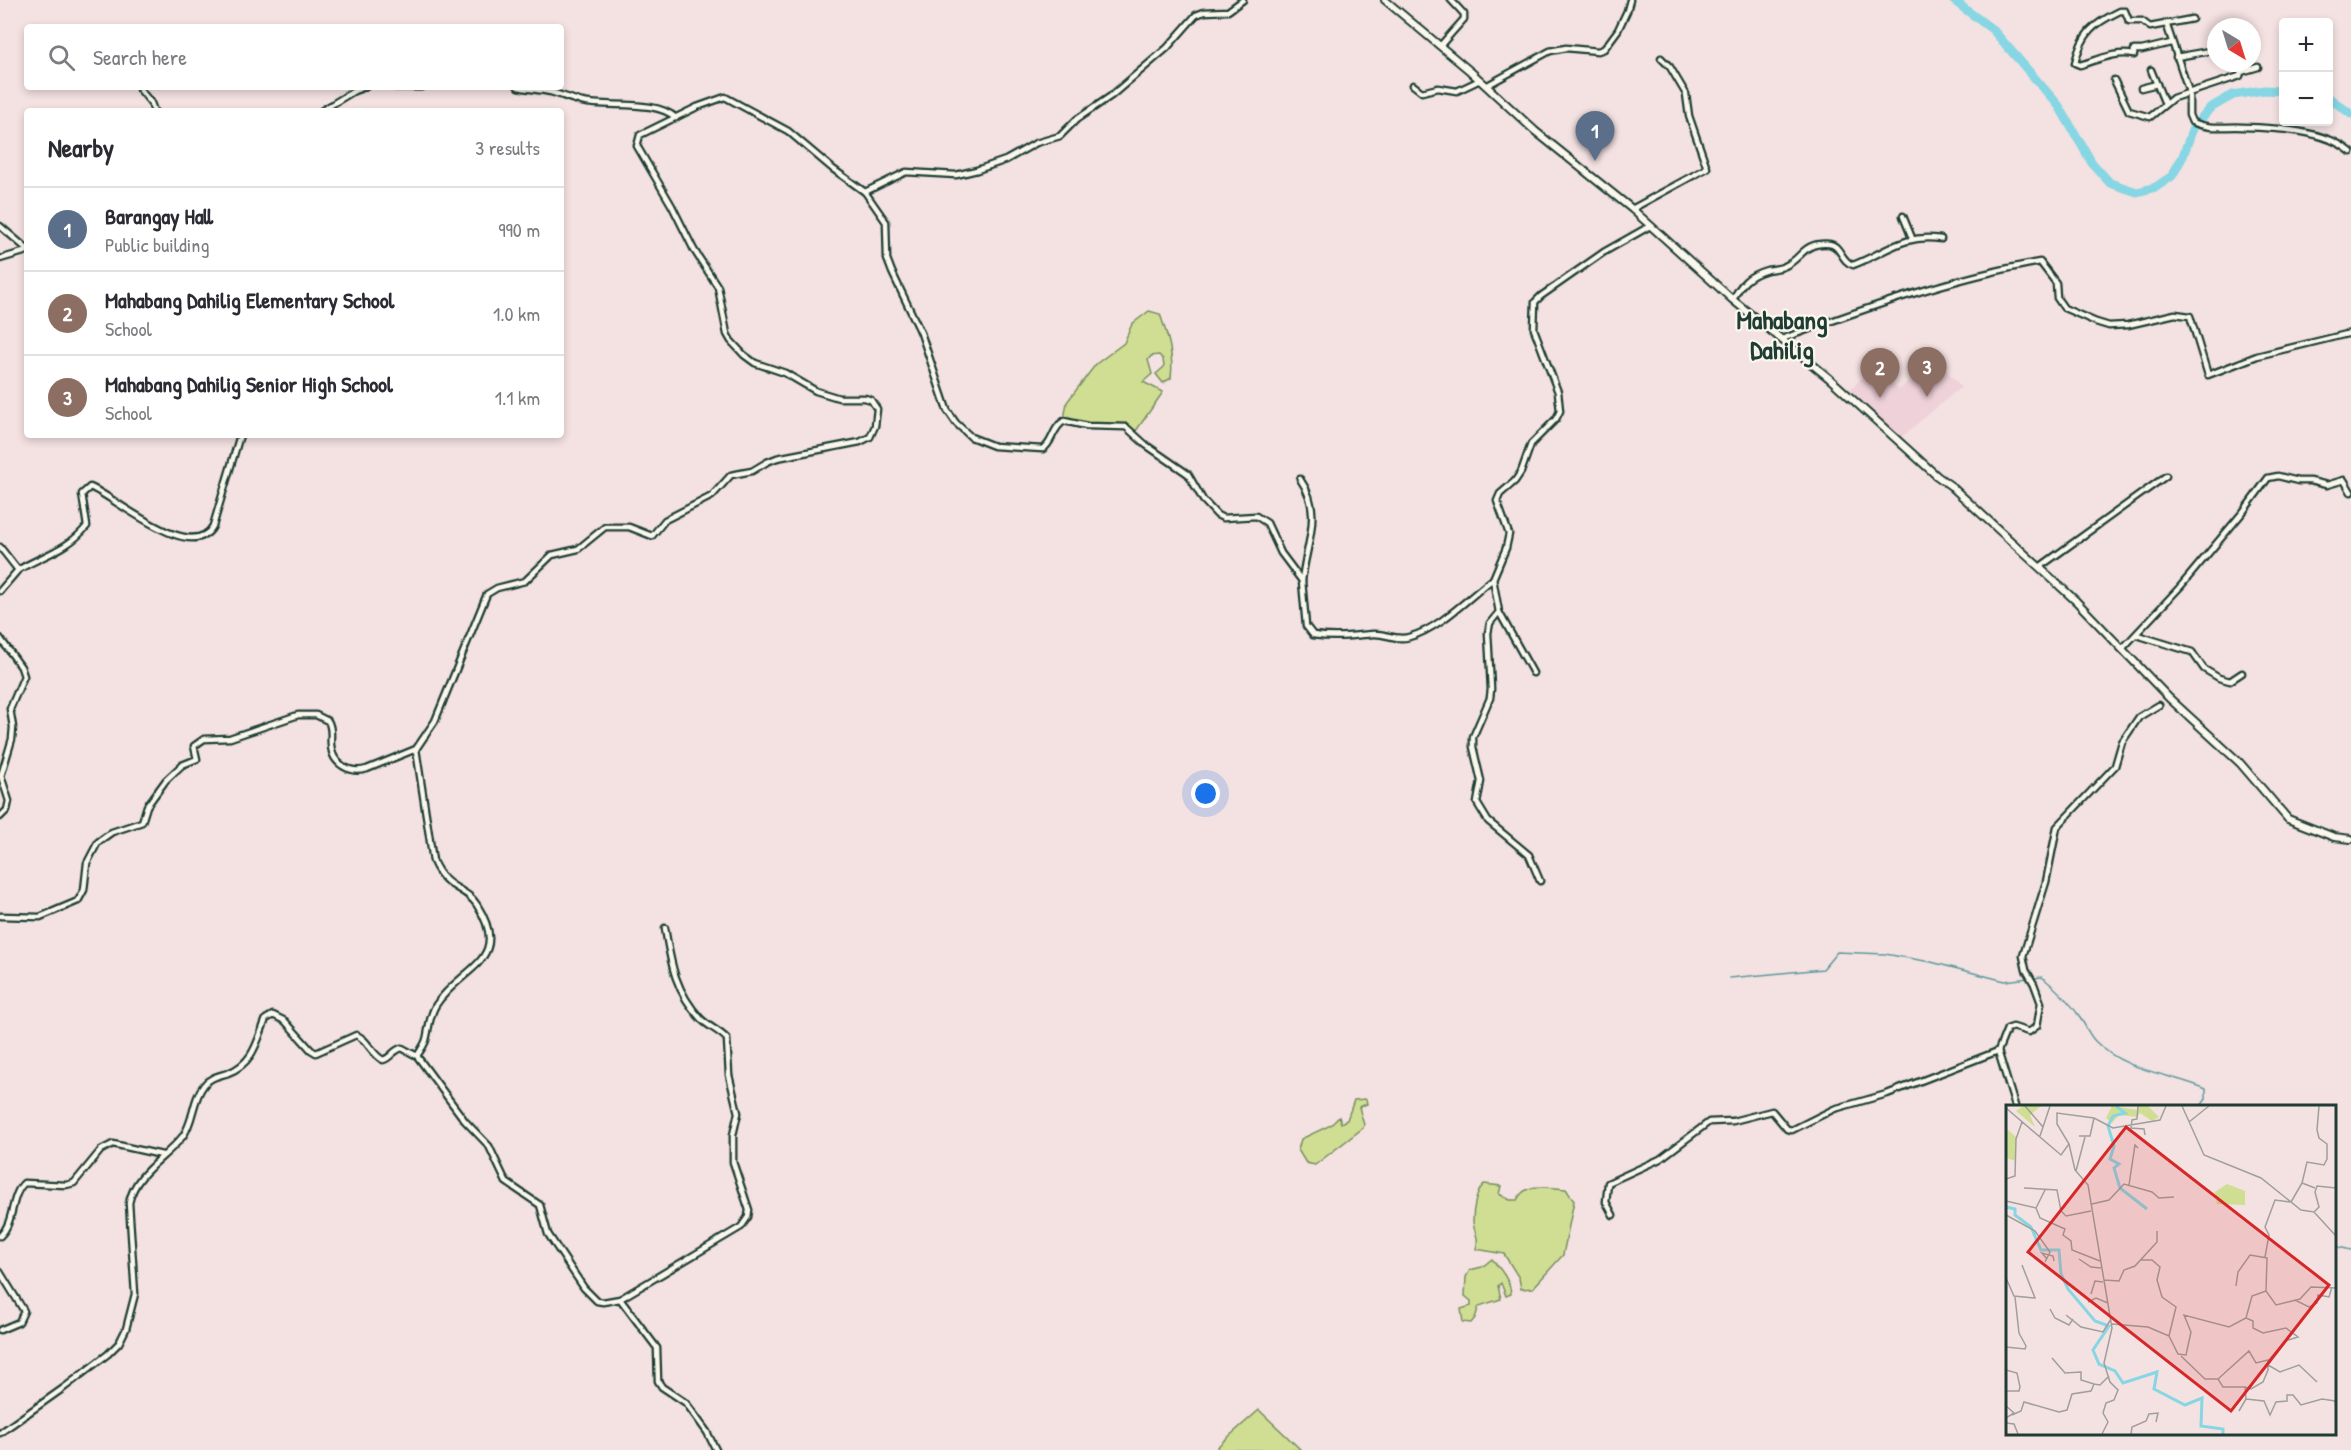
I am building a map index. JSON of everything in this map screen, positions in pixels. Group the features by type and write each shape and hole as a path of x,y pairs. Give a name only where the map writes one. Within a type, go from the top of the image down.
{"street":[{"path":"865,192 906,172 956,175 977,170 1006,160 1036,143 1060,136 1077,119 1111,96 1167,48 1196,15 1204,12 1228,11 1243,0"},
{"path":"1384,0 1480,80 1535,130 1632,209 1733,300 1829,378 2041,566 2169,698 2240,763 2288,819 2334,837 2351,839"},
{"path":"1440,46 1464,18 1464,14 1451,0"},
{"path":"1486,86 1532,63 1550,51 1566,48 1594,51 1604,49 1618,30 1630,0"},
{"path":"2171,43 2135,50 2134,55 2107,57 2080,66 2075,63 2086,33 2124,10 2129,21 2142,21 2150,27 2193,19"},
{"path":"2166,23 2189,92 2189,115 2192,122 2205,127 2241,127 2313,134 2330,138 2351,152"},
{"path":"2176,57 2207,52"},
{"path":"1632,209 1707,168 1689,116 1686,94 1670,67 1661,58"},
{"path":"2151,70 2165,104"},
{"path":"2114,80 2131,112 2150,117 2165,104 2189,92 2229,81 2240,76 2241,72"},
{"path":"1413,85 1422,92 1438,88 1457,91 1480,80"},
{"path":"2141,88 2157,84"},
{"path":"140,90 153,108"},
{"path":"326,108 357,90"},
{"path":"537,90 582,102 646,106 666,111 676,118"},
{"path":"0,916 7,914 40,917 78,901 84,890 87,863 98,842 112,832 142,822 147,806 166,780 182,765 197,759 194,746 201,740 230,738 294,716 308,714 328,721 332,730 331,750 341,764 349,770 368,769 416,749 431,731 491,590 525,580 553,554 578,549 605,527 629,527 652,536 665,520 712,496 731,475 752,471 777,458 860,442 873,433 877,409 871,400 839,398 816,391 785,373 756,363 744,355 731,341 727,334 718,287 694,250 638,146 639,135 719,98 731,100 788,131 832,169 865,192 886,222 887,259 921,333 947,410 971,437 994,446 1027,450 1043,449 1048,446 1056,427 1064,421 1087,426 1126,427 1146,445 1188,474 1203,500 1216,515 1223,518 1256,516 1262,518 1281,553 1302,581"},
{"path":"1903,216 1912,238"},
{"path":"0,226 24,247"},
{"path":"1300,479 1311,496 1313,511 1302,581 1306,626 1313,635 1342,637 1376,634 1395,639 1410,637 1453,612 1492,579 1506,548 1509,534 1497,501 1500,494 1515,481 1521,472 1531,444 1556,419 1560,411 1558,392 1534,329 1535,302 1540,296 1604,252 1650,226"},
{"path":"1733,300 1739,288 1748,279 1759,273 1785,266 1803,249 1831,244 1835,246 1845,262 1853,265 1912,238 1941,239"},
{"path":"0,259 24,251"},
{"path":"1782,339 1886,302 2040,262 2056,283 2057,297 2064,308 2096,322 2109,326 2128,325 2175,314 2190,316 2208,375 2257,356 2351,333"},
{"path":"0,591 18,570 59,550 86,528 82,494 90,487 166,532 192,538 208,533 215,519 239,438"},
{"path":"2041,566 2166,476"},
{"path":"2122,649 2137,635 2243,512 2268,478 2278,476 2298,482 2310,480 2327,484 2344,480 2351,492"},
{"path":"0,547 18,570"},
{"path":"1492,579 1499,612 1533,673"},
{"path":"1499,612 1490,623 1488,633 1490,698 1473,737 1481,781 1477,803 1488,820 1529,855 1540,881"},
{"path":"2137,635 2192,652 2204,669 2219,678 2230,681 2242,673"},
{"path":"0,638 24,676 10,710 13,727 12,739 1,776 9,801 7,810 0,818"},
{"path":"2014,1105 1998,1050 2007,1029 2013,1028 2029,1032 2037,1026 2041,1003 2026,970 2023,956 2046,882 2057,827 2115,766 2122,742 2139,717 2169,698"},
{"path":"416,749 433,861 445,880 476,903 488,927 490,938 479,964 449,989 436,1006 427,1039 417,1056"},
{"path":"0,1433 65,1387 119,1343 126,1329 135,1294 130,1196 136,1184 187,1130 196,1099 206,1083 240,1067 249,1058 260,1040 269,1016 273,1015 285,1021 316,1053 356,1035 361,1036 374,1054 382,1060 402,1048 417,1056 465,1121 489,1146 506,1182 540,1206 548,1234 584,1288 597,1300 603,1302 620,1299 741,1227 748,1217 749,1210 733,1162 733,1135 738,1113 729,1075 727,1039 706,1024 683,994 668,956 665,928"},
{"path":"1613,1215 1606,1202 1608,1182 1660,1159 1709,1122 1733,1121 1772,1111 1787,1129 1792,1130 1834,1109 1887,1094 1998,1050"},
{"path":"0,1236 8,1226 20,1188 24,1184 66,1185 74,1183 101,1150 113,1144 162,1155"},
{"path":"0,1272 24,1311 19,1322 0,1330"},
{"path":"620,1299 657,1348 658,1382 686,1404 707,1432 716,1450"}],"shaded area":[{"path":"1935,357 1961,387 1900,438 1847,393 1874,365 1899,390"}],"green space":[{"path":"1149,311 1160,314 1170,346 1172,369 1171,378 1163,383 1156,374 1164,367 1163,359 1159,355 1151,356 1148,360 1152,374 1143,382 1163,392 1136,431 1129,427 1101,427 1064,420 1067,402 1096,364 1124,343 1132,324"},
{"path":"1366,1099 1367,1104 1359,1107 1363,1128 1315,1165 1306,1163 1298,1150 1301,1139 1331,1125 1339,1117 1341,1123 1347,1120 1354,1100"},
{"path":"1484,1184 1501,1186 1499,1194 1510,1200 1517,1200 1526,1190 1545,1187 1566,1189 1574,1201 1563,1255 1533,1288 1521,1289 1519,1278 1504,1254 1476,1249 1474,1211 1477,1196"},
{"path":"1492,1259 1507,1280 1511,1294 1506,1296 1501,1283 1498,1286 1501,1299 1479,1306 1471,1323 1463,1322 1461,1309 1471,1306 1471,1301 1465,1296 1466,1277 1470,1270 1482,1267"},
{"path":"1259,1410 1301,1450 1218,1450 1217,1447"}],"waterway":[{"path":"1953,0 1993,30 2059,106 2092,163 2110,183 2137,192 2156,187 2172,176 2183,156 2193,128 2210,108 2233,95 2264,90 2279,91"},
{"path":"2333,101 2351,114"},
{"path":"1729,978 1823,969 1837,952 1885,954 1931,962 2005,981 2029,978"},
{"path":"2034,978 2042,977 2053,986 2072,1006 2093,1039 2107,1051 2134,1066 2206,1089 2206,1099 2202,1105"},
{"path":"2336,1246 2351,1250"}],"place":[{"name":"Barangay Hall","path":"1595,161"},
{"name":"Mahabang Dahilig Senior High School","path":"1927,397"},
{"name":"Mahabang Dahilig Elementary School","path":"1880,398"}],"district":[{"name":"Mahabang Dahilig","path":"1782,335"}]}
